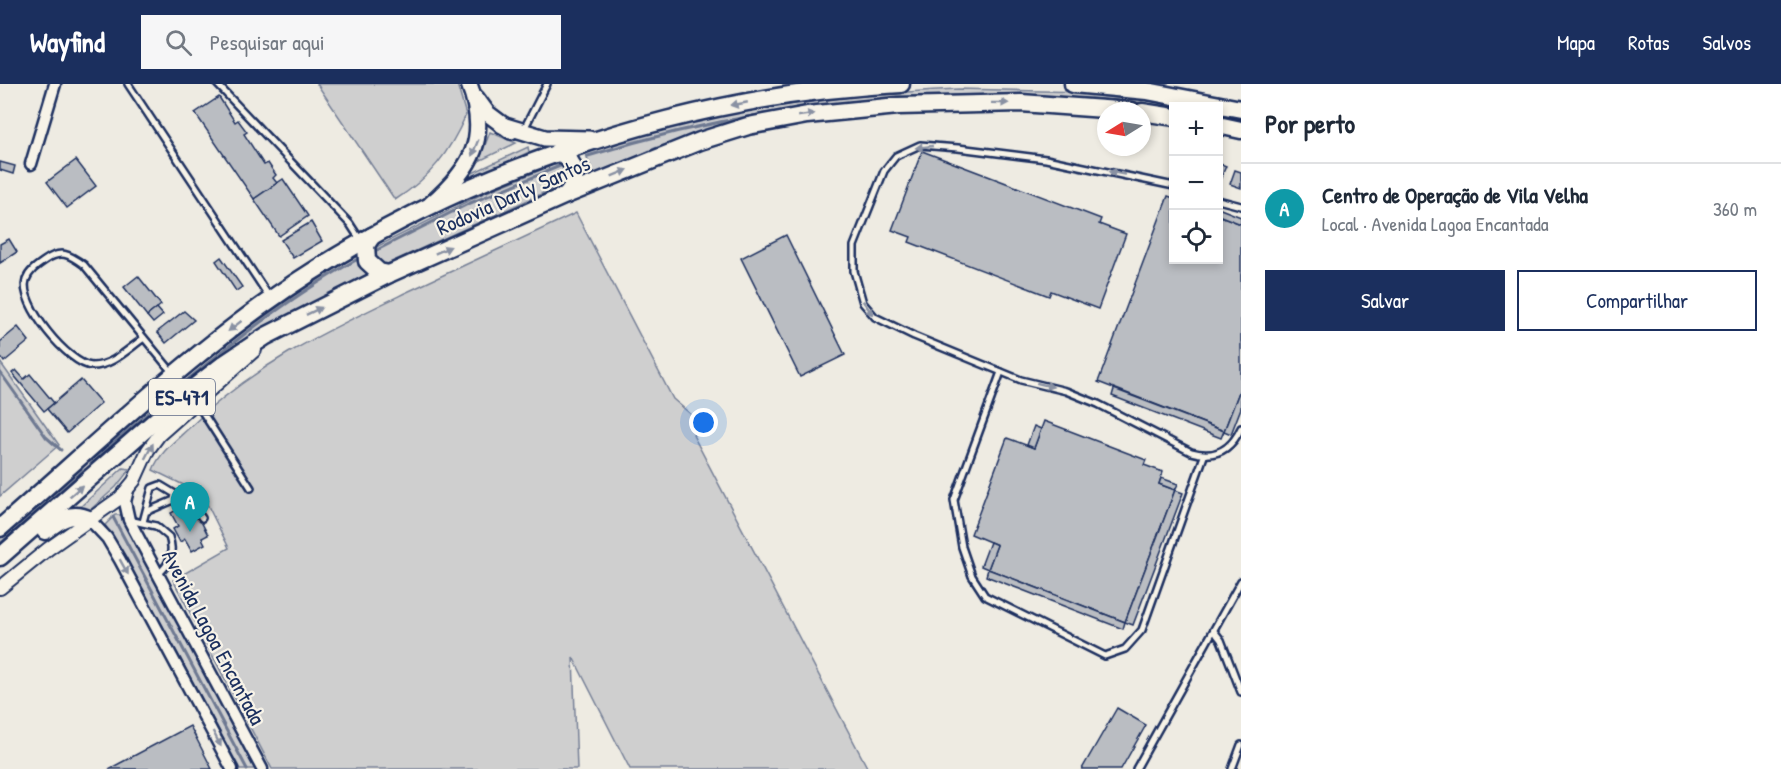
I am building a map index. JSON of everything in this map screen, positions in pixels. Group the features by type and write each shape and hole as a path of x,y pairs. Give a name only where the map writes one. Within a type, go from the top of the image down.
{"main road":[{"name":"Rodovia Darly Santos","path":"0,528 175,376 271,299 367,239 421,212 557,152 684,116 754,101 835,89 901,84"},
{"path":"1073,84 1167,94 1241,108"},
{"path":"470,88 487,113 502,125 566,157 574,171 574,181 566,195"},
{"path":"421,212 451,185 476,148 479,120 470,88"},
{"name":"Rodovia Darly Santos","path":"0,557 188,392 237,354 280,328 389,274 566,195 714,136 807,115 868,108 968,103 1052,104 1097,108"},
{"path":"1151,113 1169,116"},
{"path":"1223,126 1241,130"},
{"path":"521,135 571,140 612,136"},
{"path":"367,239 367,261 374,270 389,274"},
{"path":"0,563 62,518 77,515 90,520"}],"street":[{"path":"31,164 54,84"},
{"path":"0,588 128,490 153,442 280,328"},
{"name":"Avenida Lagoa Encantada","path":"128,490 125,508 129,520 262,769"},
{"name":"Avenida Lagoa Encantada","path":"90,520 115,550 232,769"}],"lane":[{"path":"128,84 271,299"},
{"path":"217,84 367,239"},
{"path":"521,135 546,84"},
{"path":"1169,185 1046,159 958,148 920,146 896,156 884,171 854,246 854,271 863,303 875,317 914,336 1001,372 1077,395 1150,429 1191,452 1204,456 1220,453 1230,445 1241,428"},
{"path":"1223,201 1241,206"},
{"path":"144,339 109,363 90,366 78,362 41,323 28,298 26,280 32,270 54,254 66,253 84,265 175,376"},
{"path":"1001,372 954,500 962,547 972,576 986,596 1105,656 1125,649 1142,630 1204,456"},
{"path":"196,402 251,488"},
{"path":"143,522 148,511 152,488 160,485 176,497 189,501 202,518"},
{"path":"148,511 176,497"},
{"path":"129,520 143,522 164,531 172,545 169,563 158,574"},
{"path":"1136,769 1241,581"},
{"path":"1214,631 1221,640 1241,692"},
{"path":"1232,769 1241,745"}],"shaded area":[{"path":"317,84 457,84 466,115 446,153 438,163 419,182 395,200"},
{"path":"958,89 1084,92 1169,103 1169,110 1151,108 1151,102 1097,102 1097,104 740,121 655,148 594,176 585,152 676,126 722,116 816,101"},
{"path":"490,132 516,143 479,161"},
{"path":"528,147 529,152 465,183 464,181 470,174"},
{"path":"553,165 561,165 566,170 566,180 561,185 387,264 376,263 373,251 378,246 484,193"},
{"path":"576,213 673,399 707,428 693,435 868,769 630,769 573,657 577,769 272,769 173,580 229,548 202,494 153,470 159,458 213,406 238,386 292,351 377,306"},
{"path":"358,255 361,268 371,277 325,298 0,550 0,537 129,424 217,352 263,318 309,285"},
{"path":"0,362 59,445 0,496"},
{"path":"123,468 130,469 116,487 90,510 79,508"},
{"path":"115,515 123,515 129,532 255,769 240,769 127,560 105,525"}],"building":[{"path":"219,97 235,122 238,120 247,132 244,134 264,165 268,163 276,175 273,178 277,183 254,199 195,113"},
{"path":"922,151 1101,219 1099,224 1126,234 1098,309 1051,291 1049,296 909,242 911,237 892,230"},
{"path":"76,160 96,186 67,208 47,182"},
{"path":"0,162 15,166 13,174 0,170"},
{"path":"1235,170 1241,172 1241,188 1230,184"},
{"path":"283,179 308,216 279,236 254,199"},
{"path":"1168,196 1169,264 1223,264 1223,217 1241,224 1241,387 1224,431 1098,382"},
{"path":"1223,210 1241,217 1241,224 1223,217"},
{"path":"311,222 322,241 293,258 281,240"},
{"path":"786,235 845,355 800,377 741,258"},
{"path":"9,239 17,252 0,263 0,244"},
{"path":"221,257 242,287 236,291 216,261"},
{"path":"138,276 161,305 147,316 124,287"},
{"path":"157,308 163,315 153,323 147,316"},
{"path":"184,311 194,320 166,343 157,332"},
{"path":"18,327 29,341 4,362 0,356 0,342"},
{"path":"16,370 24,379 30,374 54,403 44,411 12,373"},
{"path":"81,380 101,403 67,433 47,409"},
{"path":"1241,387 1241,408 1231,434 1224,431"},
{"path":"1114,389 1224,431 1221,438 1112,396"},
{"path":"1044,421 1146,460 1144,465 1163,472 1159,484 1175,490 1125,622 988,569 997,545 971,534 1007,438 1034,448"},
{"path":"1034,426 1041,429 1034,448 1027,445"},
{"path":"1161,478 1178,484 1175,490 1159,484"},
{"path":"1175,490 1183,493 1133,625 1125,622"},
{"path":"184,506 187,512 194,508 208,535 202,538 205,544 192,551 185,539 180,542 173,529 178,526 171,513"},
{"path":"990,542 997,545 988,569 981,566"},
{"path":"988,569 1125,622 1123,629 986,576"},
{"path":"1117,708 1146,725 1121,769 1082,769"},
{"path":"190,726 212,769 109,769"}],"waterway":[{"path":"588,156 660,136 732,120 805,108 878,100 1026,97 1100,100 1169,107"},
{"path":"1223,116 1241,120"},
{"path":"375,251 468,204 560,166"},
{"path":"91,463 186,381 251,329 356,260"},
{"path":"0,372 46,437 61,450"},
{"path":"0,544 84,470"},
{"path":"113,517 247,769"}],"place":[{"name":"Centro de Operação de Vila Velha","path":"190,532"}]}
